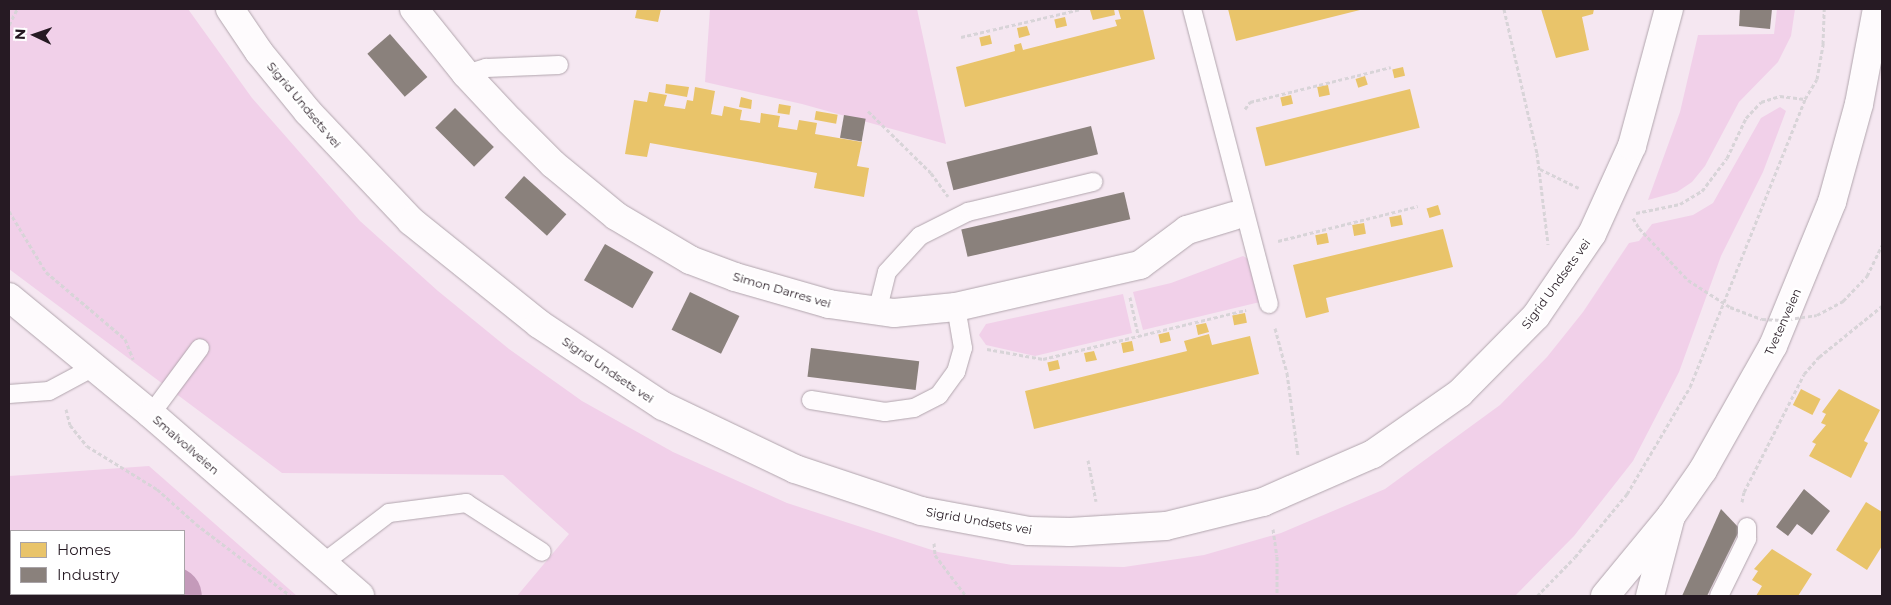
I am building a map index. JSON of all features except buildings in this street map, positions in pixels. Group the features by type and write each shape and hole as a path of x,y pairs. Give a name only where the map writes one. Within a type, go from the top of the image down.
{"street":[{"name":"Sigrid Undsets vei","path":"230,9 260,52 308,112 411,221 569,344 663,406 795,469 912,509 973,523 1029,531 1070,532 1157,527 1210,518 1298,489 1373,454 1460,393 1536,316 1592,234 1632,146 1669,9"},
{"name":"Simon Darres vei","path":"414,9 466,74 553,164 616,216 687,258 735,277 829,304 877,312 914,313 956,307 1140,265 1187,230 1238,214"},
{"name":"Tvetenveien","path":"1605,596 1671,516 1736,414 1774,346 1832,202 1853,130 1877,9"},
{"name":"Smalvollveien","path":"9,297 92,368 151,414 360,596"},
{"path":"1650,596 1671,516"}],"lane":[{"path":"1192,9 1226,135 1238,214 1253,247 1269,304"},
{"path":"466,74 486,68 559,65"},
{"path":"877,312 887,272 901,253 920,236 963,215 1093,182"},
{"path":"811,400 885,412 914,408 940,395 956,372 962,343 956,307"},
{"path":"151,414 200,348"},
{"path":"9,394 62,387 92,368"},
{"path":"322,564 390,513 466,504 542,552"},
{"path":"1719,596 1747,539 1748,527"}],"path":[{"path":"9,25 17,9"},
{"path":"961,38 1081,9"},
{"path":"1504,9 1539,168 1556,288"},
{"path":"1538,596 1575,557 1628,494 1670,426 1708,346 1805,99 1817,79 1821,60 1824,9"},
{"path":"1226,135 1250,102 1392,67"},
{"path":"1635,213 1680,204 1702,191 1727,158 1746,118 1761,102 1780,96 1805,99"},
{"path":"868,111 931,173 963,215"},
{"path":"1539,168 1585,190"},
{"path":"1253,247 1418,206"},
{"path":"9,211 46,272 125,339 135,365 118,388"},
{"path":"1633,218 1639,228 1688,280 1730,307 1762,319 1782,320 1816,314 1843,302 1868,276 1882,245"},
{"path":"1128,288 1138,336"},
{"path":"962,343 1018,357 1043,359 1269,304 1287,373 1298,459"},
{"path":"1748,527 1742,506 1744,492 1804,374 1819,357 1882,306"},
{"path":"62,387 70,425 87,446 157,489 196,524 291,596"},
{"path":"1088,460 1096,504"},
{"path":"1273,529 1277,556 1277,596"},
{"path":"934,543 935,555 966,596"}],"shaded area":[{"path":"9,9 188,9 252,98 360,221 438,291 509,349 582,401 673,452 787,503 938,552 1012,565 1124,567 1204,555 1281,533 1385,489 1500,405 1547,357 1583,312 1629,243 1639,241 1652,224 1693,215 1713,203 1761,118 1780,107 1786,111 1763,172 1721,256 1679,372 1633,461 1574,536 1515,596 517,596 569,534 503,475 282,473 9,269"},
{"path":"710,9 917,9 946,144 802,104 705,82"},
{"path":"1777,9 1795,9 1791,36 1778,62 1739,102 1705,166 1692,182 1677,192 1648,200 1680,112 1698,35 1774,34"},
{"path":"1243,256 1250,260 1260,302 1143,330 1133,292 1171,283"},
{"path":"1123,294 1132,333 1035,356 986,345 979,335 986,324"},
{"path":"149,466 297,596 9,596 9,476"}]}
